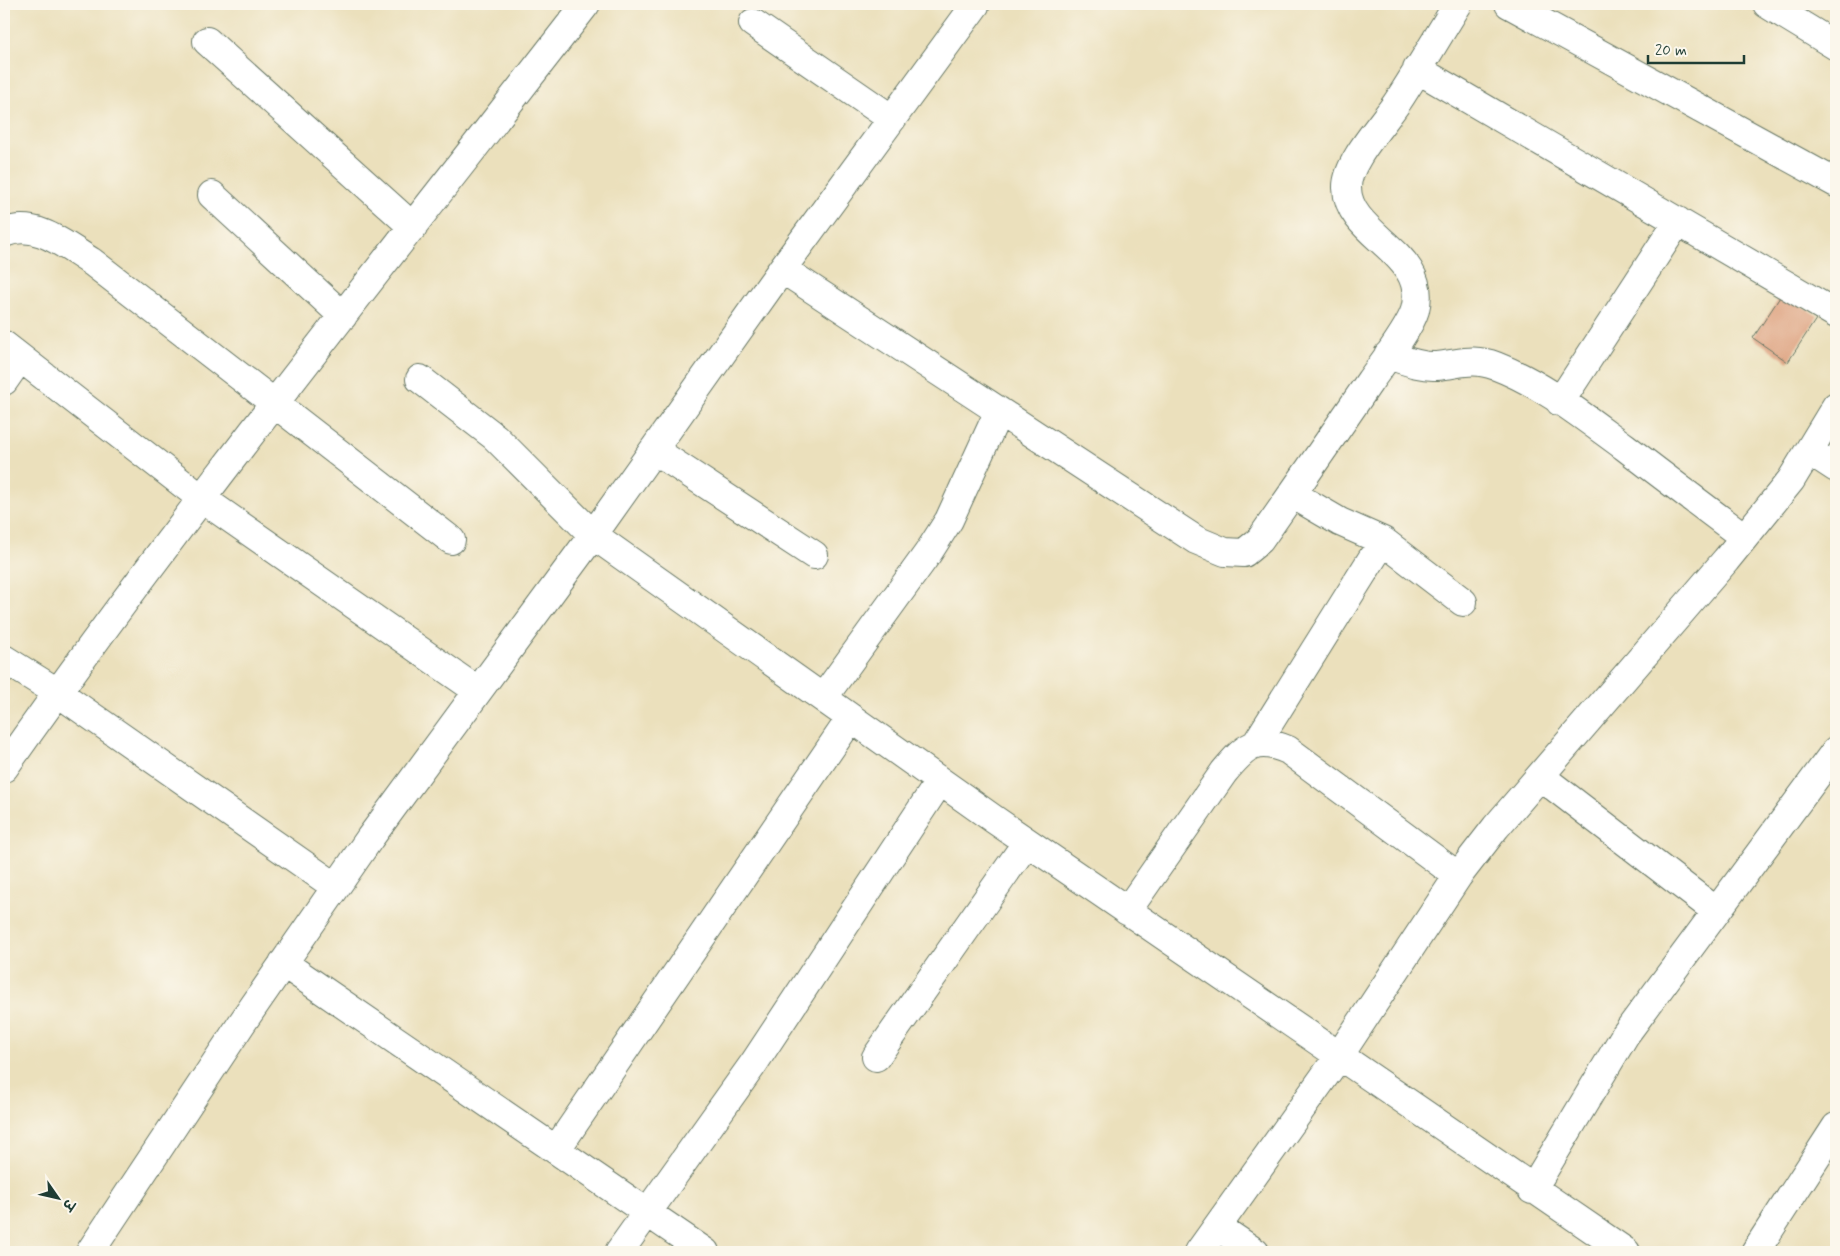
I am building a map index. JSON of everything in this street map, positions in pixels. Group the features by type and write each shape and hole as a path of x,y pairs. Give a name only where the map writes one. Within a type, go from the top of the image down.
{"street":[{"path":"4,768 57,692 201,498 586,4"},
{"path":"90,1252 336,887 593,535 782,269 976,4"},
{"path":"782,269 1196,540 1225,552 1244,553 1260,540 1388,355 1414,312 1417,290 1409,269 1352,210 1347,187 1349,173 1356,161 1418,69 1458,4"},
{"path":"1509,4 1836,183"},
{"path":"1767,4 1836,46"},
{"path":"753,23 892,119"},
{"path":"207,41 413,227"},
{"path":"1418,69 1836,314"},
{"path":"212,195 343,316"},
{"path":"1560,402 1678,221"},
{"path":"4,233 24,228 43,233 92,262 451,540"},
{"path":"4,381 12,351 201,498 478,691"},
{"path":"1388,355 1418,364 1436,366 1455,362 1478,361 1496,366 1527,381 1587,419 1744,537"},
{"path":"420,379 495,436 593,535 1027,842 1532,1190 1611,1248"},
{"path":"1200,1252 1339,1056 1458,876 1496,827 1791,480 1836,406"},
{"path":"823,698 928,553 949,520 1000,411"},
{"path":"654,450 814,555"},
{"path":"1810,451 1836,468"},
{"path":"1292,494 1340,522 1383,542 1463,602"},
{"path":"1256,744 1383,542"},
{"path":"4,659 57,692 336,887"},
{"path":"556,1150 851,718"},
{"path":"1127,911 1224,772 1240,753 1256,744 1272,743 1288,750 1458,876"},
{"path":"1532,1190 1625,1034 1836,750"},
{"path":"1540,776 1716,912"},
{"path":"619,1252 646,1211 754,1063 940,781"},
{"path":"876,1057 1027,842"},
{"path":"283,963 705,1252"},
{"path":"1755,1252 1836,1127"},
{"path":"1218,1226 1255,1252"}],"building":[{"path":"1782,294 1818,316 1788,362 1753,338"}]}
